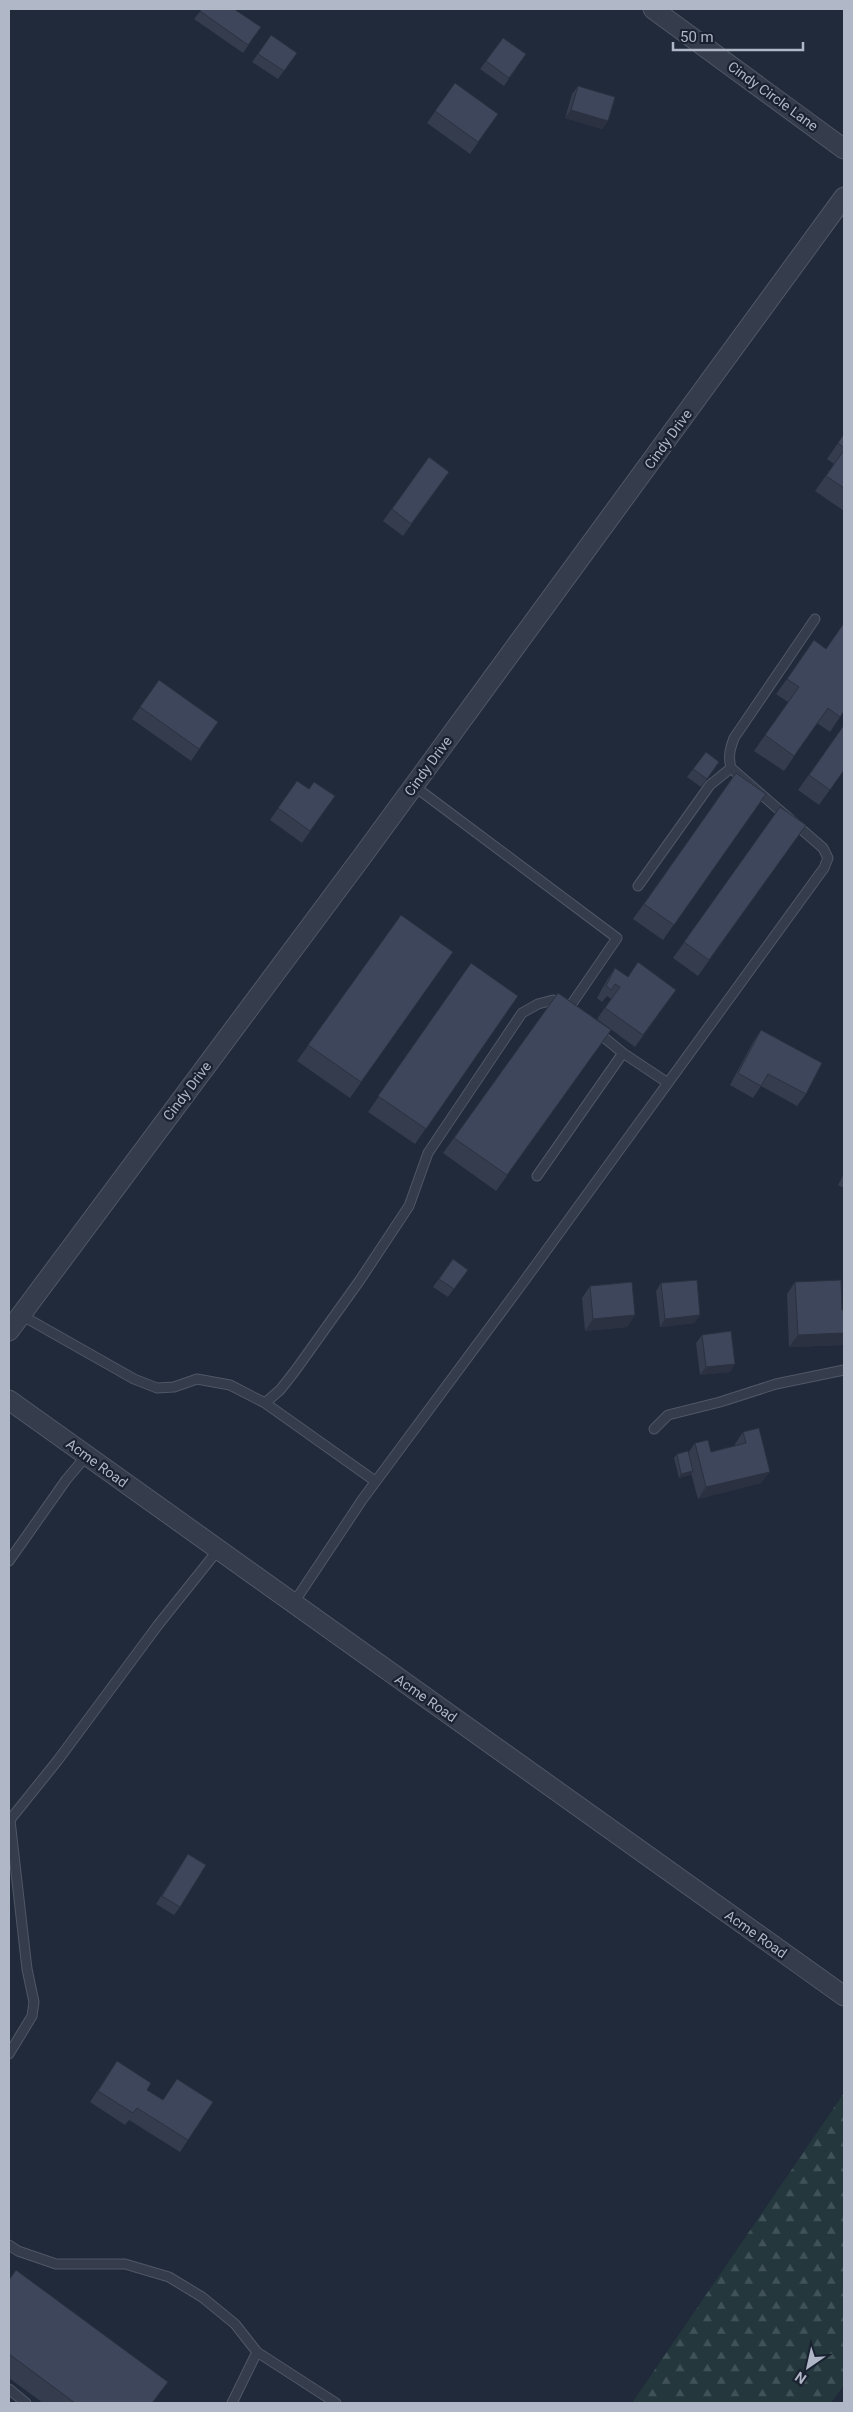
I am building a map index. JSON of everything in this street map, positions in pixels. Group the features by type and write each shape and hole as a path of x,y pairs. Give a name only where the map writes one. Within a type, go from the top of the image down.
{"street":[{"name":"Cindy Circle Lane","path":"653,9 844,149"},
{"name":"Cindy Drive","path":"9,1331 414,786 844,197"},
{"name":"Acme Road","path":"9,1400 844,1996"}],"lane":[{"path":"294,1604 375,1481 824,868 828,858 823,848 731,768 729,751 734,738 815,619"},
{"path":"638,886 710,785 731,768"},
{"path":"414,786 617,938 568,1008"},
{"path":"265,1403 280,1390 295,1371 360,1280 409,1206 428,1153 522,1013 538,1004 553,1000 568,1008 623,1054 668,1083"},
{"path":"537,1176 623,1054"},
{"path":"21,1315 134,1379 156,1388 174,1387 197,1379 230,1385 265,1403 375,1481"},
{"path":"654,1429 668,1415 720,1402 776,1384 844,1370"},
{"path":"9,1561 66,1480 87,1455"},
{"path":"9,2054 32,2016 34,2002 27,1969 9,1821 58,1760 158,1625 218,1550"},
{"path":"9,2244 18,2251 56,2264 125,2264 169,2277 202,2297 235,2324 257,2352 336,2403"},
{"path":"232,2403 257,2352"},
{"path":"9,2389 26,2403"}],"green space":[{"path":"844,2093 844,2385 831,2403 632,2403"}],"building":[{"path":"202,9 234,9 261,27 248,45 200,11"},
{"path":"271,35 297,53 284,71 258,54"},
{"path":"503,38 526,54 509,78 486,61"},
{"path":"455,83 498,114 478,142 435,111"},
{"path":"578,86 615,97 608,121 571,110"},
{"path":"844,434 844,448 838,443"},
{"path":"844,450 844,488 826,476"},
{"path":"429,457 449,472 411,524 392,509"},
{"path":"844,623 844,711 840,717 828,708 794,756 765,735 799,687 787,679 814,640 826,649"},
{"path":"159,680 218,722 199,749 140,707"},
{"path":"844,725 844,770 830,790 809,775"},
{"path":"706,752 719,762 707,779 693,769"},
{"path":"736,773 766,794 674,925 644,904"},
{"path":"297,781 309,789 314,782 335,796 310,831 278,808"},
{"path":"780,807 806,825 709,960 684,942"},
{"path":"401,915 453,952 361,1082 308,1045"},
{"path":"638,962 676,990 643,1035 605,1008 620,987 615,984 611,990 606,986 615,968 628,977"},
{"path":"471,963 518,996 426,1129 378,1096"},
{"path":"558,993 611,1030 507,1175 454,1138"},
{"path":"761,1030 822,1063 806,1094 768,1074 761,1086 738,1073"},
{"path":"453,1259 468,1270 454,1289 439,1279"},
{"path":"697,1280 700,1315 665,1319 661,1283"},
{"path":"841,1280 844,1333 798,1335 795,1282"},
{"path":"632,1282 635,1315 593,1319 590,1286"},
{"path":"731,1331 735,1364 706,1367 702,1335"},
{"path":"759,1428 770,1472 706,1487 695,1443 708,1440 711,1452 746,1443 743,1432"},
{"path":"688,1451 693,1471 681,1474 677,1454"},
{"path":"188,1854 206,1865 180,1907 162,1896"},
{"path":"117,2061 151,2083 147,2090 163,2100 177,2079 213,2102 188,2140 137,2108 133,2113 98,2091"},
{"path":"16,2270 168,2382 152,2403 75,2403 9,2354 9,2280"}]}
